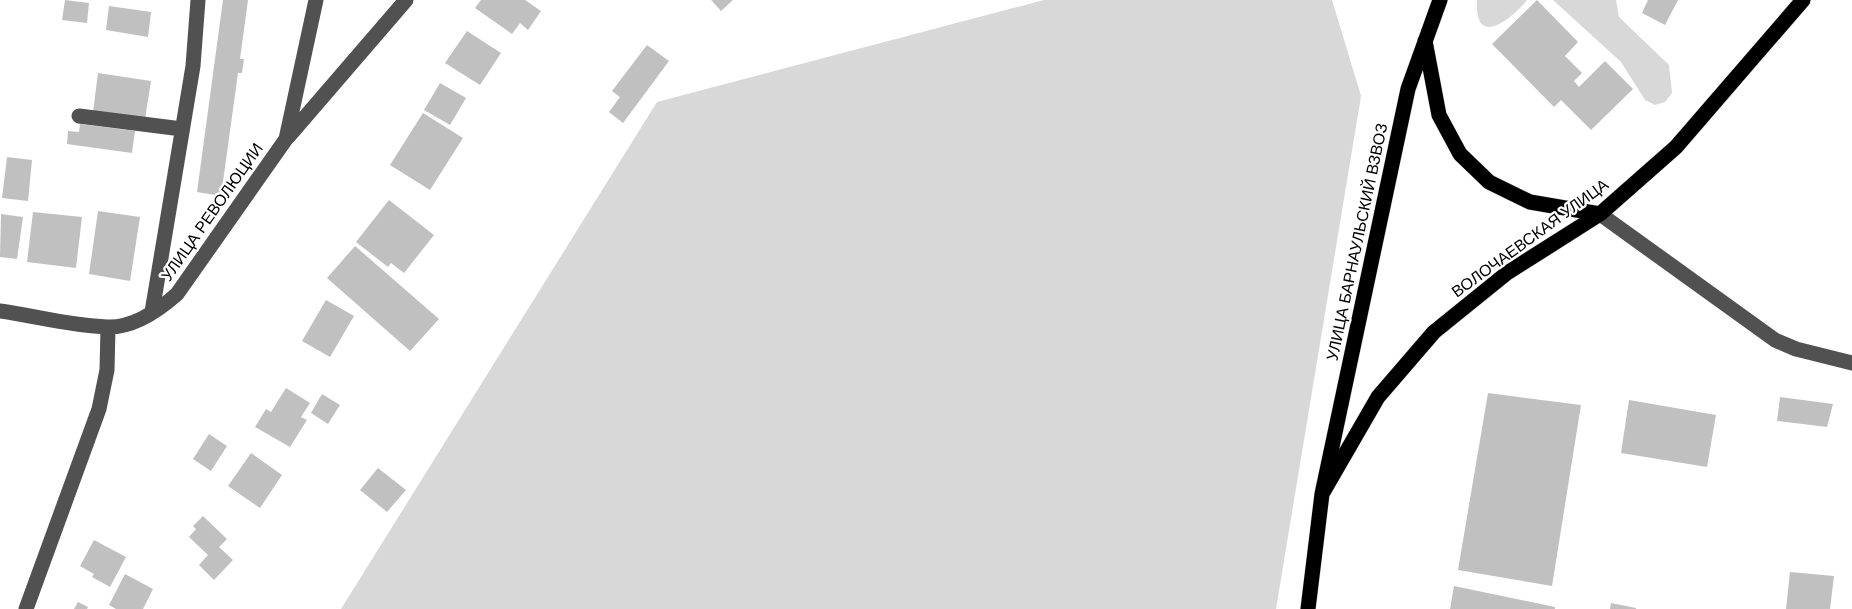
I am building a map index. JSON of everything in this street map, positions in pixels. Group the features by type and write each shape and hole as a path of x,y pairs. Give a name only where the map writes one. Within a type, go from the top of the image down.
{"main road":[{"name":"УЛИЦА БАРНАУЛЬСКИЙ ВЗВОЗ","path":"1308,609 1322,494 1408,89 1440,0"},
{"name":"ВОЛОЧАЕВСКАЯ УЛИЦА","path":"1322,494 1378,397 1434,332 1507,273 1600,214 1676,147 1803,0"},
{"path":"1425,40 1439,116 1460,154 1489,182 1530,202 1600,214"}],"street":[{"path":"152,312 193,66 198,0"},
{"name":"УЛИЦА РЕВОЛЮЦИИ","path":"108,328 137,321 177,294 286,139 316,0"},
{"path":"286,139 406,0"},
{"path":"79,116 182,129"},
{"path":"1600,214 1775,340 1796,349 1852,363"},
{"path":"0,311 108,328 107,370 99,409 26,609"}],"shaded area":[{"path":"1044,0 1332,0 1361,96 1276,609 341,609 657,102"},
{"path":"1477,0 1527,0 1503,22 1487,27 1481,23 1478,15"},
{"path":"1553,0 1616,0 1619,17 1669,65 1672,93 1665,102 1655,105 1645,100 1621,62"}],"building":[{"path":"65,0 89,3 87,23 62,20"},
{"path":"223,0 248,0 240,59 244,59 242,73 238,73 221,196 197,192"},
{"path":"481,0 525,0 541,11 528,30 520,23 512,34 475,8"},
{"path":"711,0 733,0 721,11"},
{"path":"1537,0 1578,42 1565,56 1582,73 1574,81 1579,87 1605,61 1633,89 1591,130 1561,100 1554,107 1492,44"},
{"path":"1648,0 1678,0 1665,25 1642,13"},
{"path":"109,6 151,12 148,37 106,30"},
{"path":"467,31 501,53 480,85 445,63"},
{"path":"647,45 669,61 623,123 609,112 620,97 612,91"},
{"path":"98,73 151,81 145,119 93,112"},
{"path":"440,83 466,98 450,125 424,110"},
{"path":"423,113 463,138 430,190 390,165"},
{"path":"80,124 135,131 132,153 67,144 68,131 79,132"},
{"path":"7,157 32,160 28,201 2,198"},
{"path":"389,200 434,235 404,273 391,263 388,267 356,242"},
{"path":"98,211 140,217 130,281 89,274"},
{"path":"33,212 82,217 76,268 27,262"},
{"path":"1,214 23,217 17,259 0,257"},
{"path":"355,246 439,319 410,351 327,278"},
{"path":"326,300 354,316 330,357 302,341"},
{"path":"286,388 310,403 301,417 307,420 290,447 255,427 266,409 271,412"},
{"path":"1488,393 1581,405 1552,586 1458,570"},
{"path":"322,394 340,405 328,424 311,413"},
{"path":"1780,397 1833,404 1827,427 1777,421"},
{"path":"1629,400 1716,415 1707,467 1621,453"},
{"path":"209,434 227,446 211,471 193,459"},
{"path":"251,453 282,475 260,508 228,486"},
{"path":"378,468 406,490 387,512 360,490"},
{"path":"203,516 227,539 219,547 233,560 214,580 199,565 208,555 189,537 196,529 193,526"},
{"path":"94,540 126,557 110,587 92,577 94,574 80,566"},
{"path":"1790,572 1834,576 1830,609 1786,609"},
{"path":"125,574 153,589 143,609 116,609 109,605"},
{"path":"1454,586 1555,607 1555,609 1450,609"},
{"path":"78,602 88,607 87,609 74,609"},
{"path":"1611,603 1636,608 1636,609 1610,609"}]}
